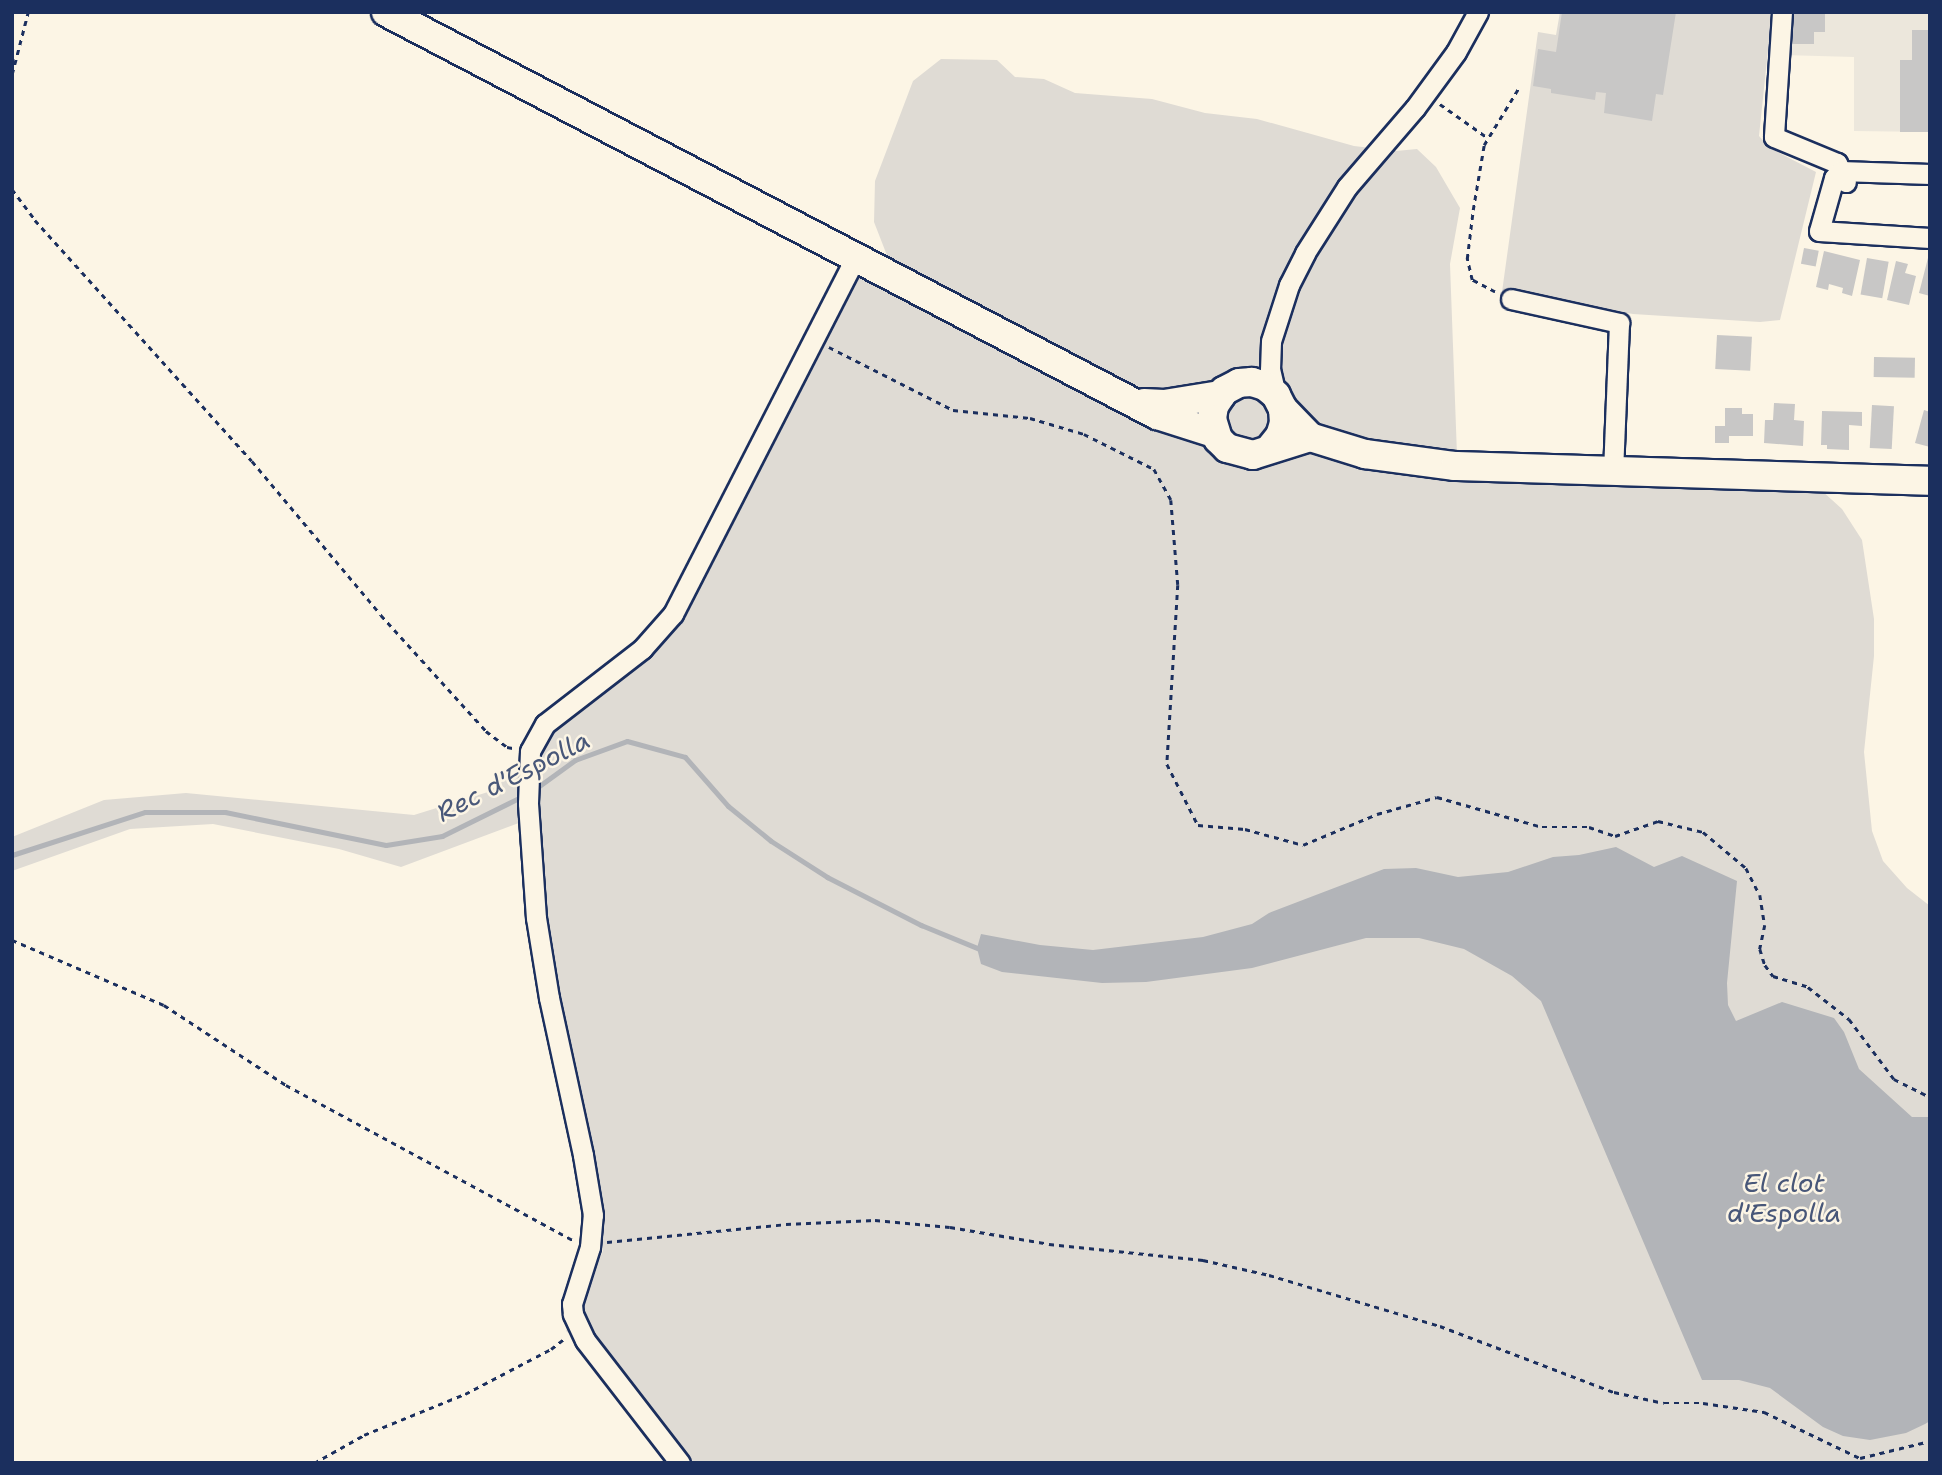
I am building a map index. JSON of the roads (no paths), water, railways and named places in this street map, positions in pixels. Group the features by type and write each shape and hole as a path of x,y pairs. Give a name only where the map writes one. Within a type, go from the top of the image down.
{"main road":[{"path":"386,12 855,258 1139,402 1157,415 1214,433 1227,449 1239,454 1259,453 1271,447 1310,437 1365,454 1455,466 1930,481"},
{"path":"1139,402 1164,404 1259,384 1280,402 1310,437"},
{"path":"1214,433 1212,413 1230,389"},
{"path":"1271,447 1283,430 1280,402"}],"street":[{"path":"1230,389 1251,372 1271,341 1289,285 1347,187 1426,94 1478,12"},
{"path":"1782,12 1774,137 1837,163 1843,177"},
{"path":"1930,174 1834,178 1819,231 1930,239"},
{"path":"680,1463 578,1328 572,1304 591,1241 593,1215 549,998 536,918 528,803 530,751 545,724 642,649 673,614 855,258"},
{"path":"1511,299 1619,323 1613,471"},
{"path":"1271,341 1270,370 1280,402"}],"water":[{"name":"El clot d'Espolla","path":"1616,847 1654,867 1682,856 1737,881 1727,983 1728,1005 1736,1021 1782,1002 1834,1018 1844,1032 1859,1069 1912,1117 1930,1117 1930,1421 1925,1424 1906,1433 1870,1440 1843,1436 1823,1427 1770,1388 1739,1380 1702,1380 1541,1001 1512,976 1464,949 1419,938 1366,938 1252,968 1146,982 1102,983 1002,972 981,964 977,948 981,934 1040,945 1093,950 1203,937 1252,924 1269,913 1384,869 1416,868 1458,877 1508,872 1553,857 1579,855"}],"waterway":[{"name":"Rec d'Espolla","path":"535,789 575,760 627,741 685,757 728,806 771,841 827,877 921,925 977,948"},
{"name":"Rec d'Espolla","path":"12,855 145,812 225,812 386,845 442,836 523,796"}]}
